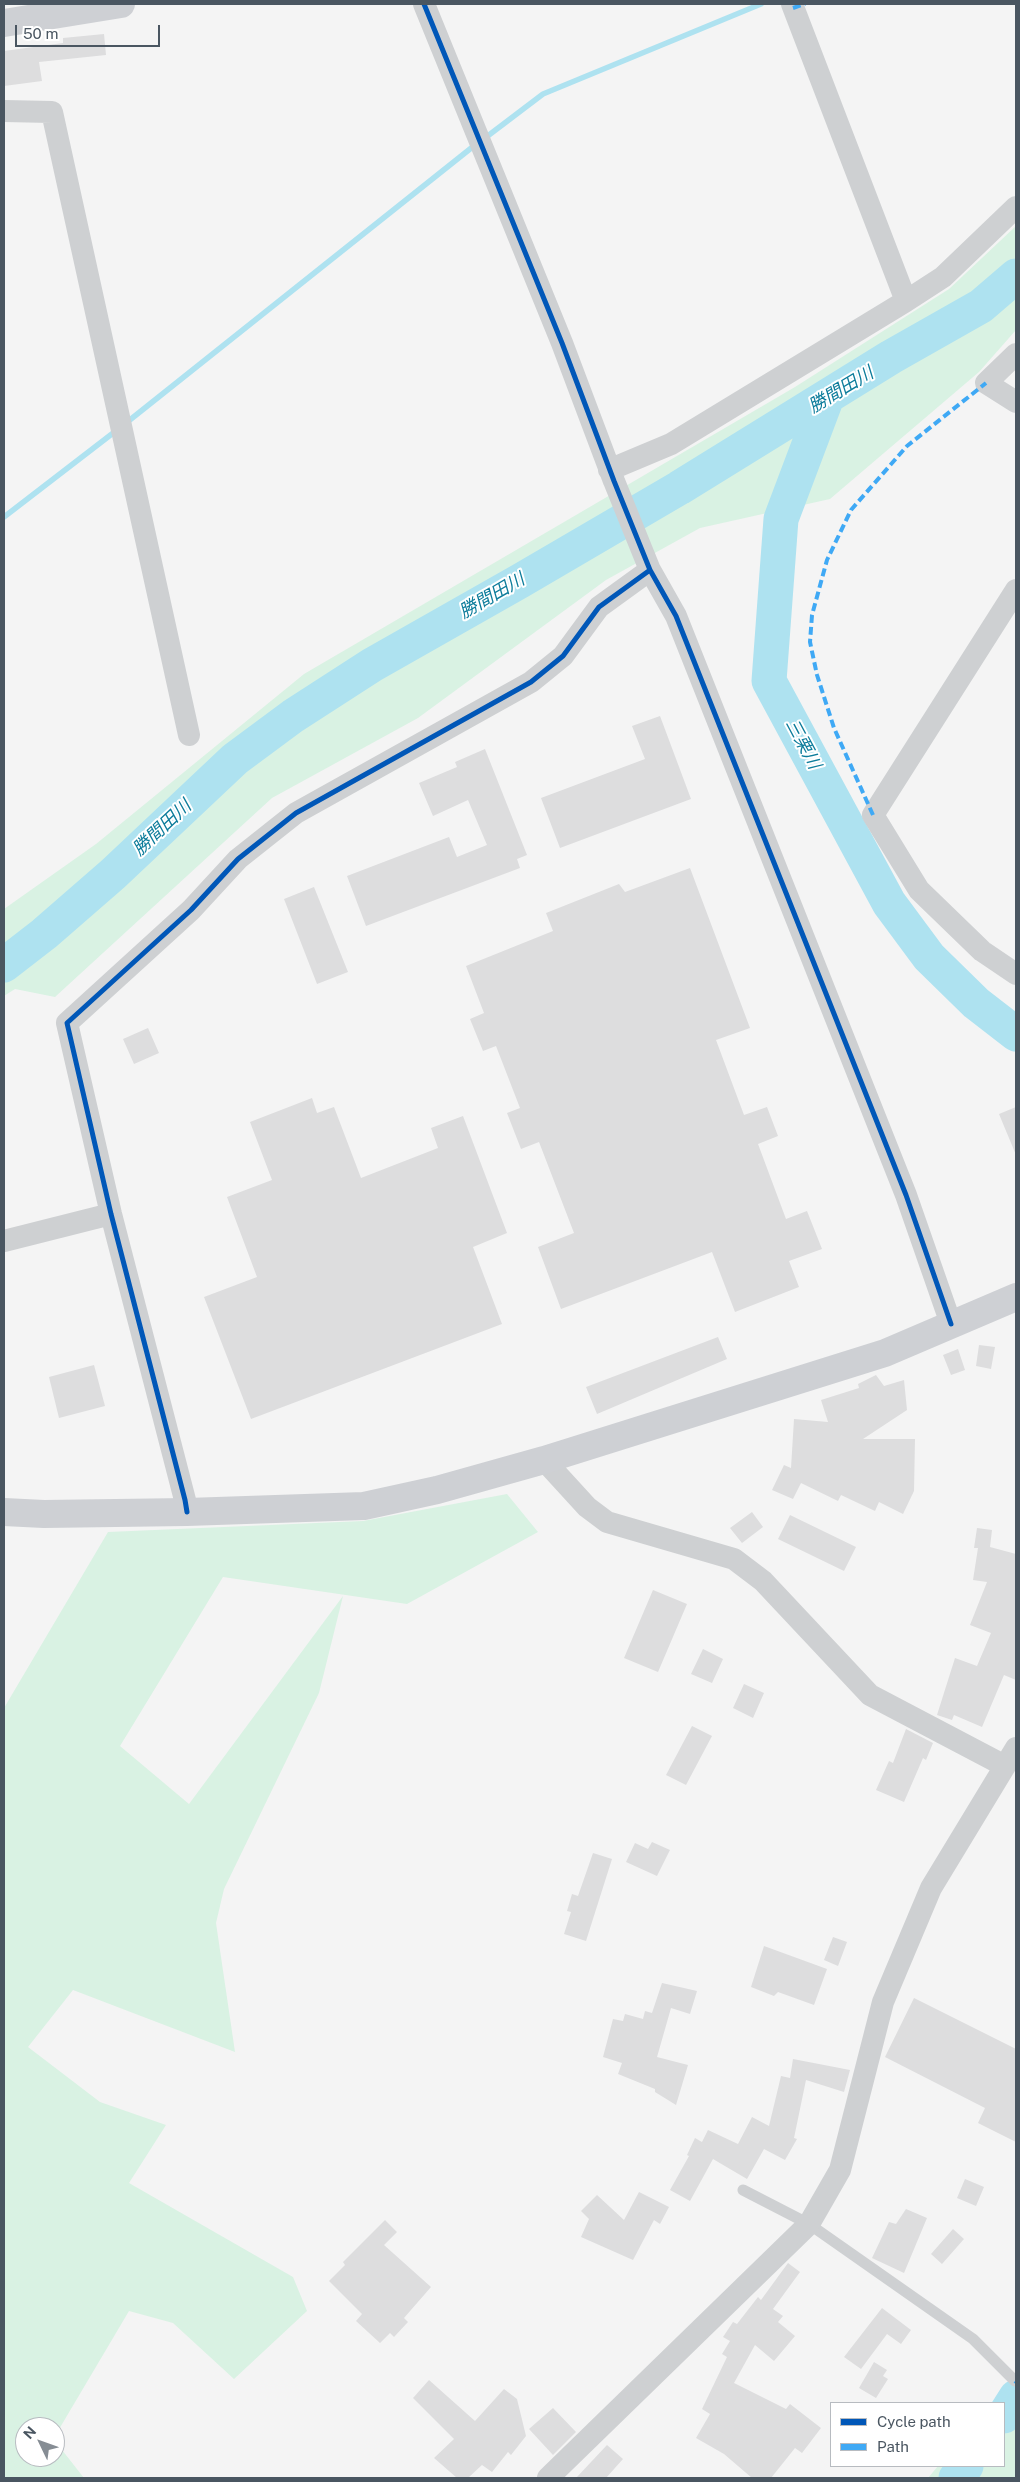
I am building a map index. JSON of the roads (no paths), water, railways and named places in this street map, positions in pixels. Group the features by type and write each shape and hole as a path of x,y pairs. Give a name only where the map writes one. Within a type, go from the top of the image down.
{"street":[{"path":"4,23 121,4"},
{"path":"424,4 562,343 647,563 676,616 906,1195 951,1324"},
{"path":"792,4 906,300"},
{"path":"4,111 52,112 189,735"},
{"path":"612,476 671,444 943,277 1016,207"},
{"path":"1016,354 986,383 1016,402"},
{"path":"187,1512 111,1214 67,1023 191,910 238,859 296,813 531,682 563,656 599,607 647,563"},
{"path":"1016,590 873,815 919,890 982,951 1016,974"},
{"path":"4,1241 111,1214"},
{"path":"4,1512 44,1514 187,1512 364,1506 437,1490 544,1460 885,1353 1016,1297"},
{"path":"544,1460 587,1507 607,1522 734,1559 763,1581 870,1695 1010,1757 930,1888 883,2002 840,2170 809,2224 548,2478"}],"lane":[{"path":"743,2190 809,2224 972,2339 1015,2381"}],"waterway":[{"path":"485,138 543,94 761,4"},
{"path":"126,423 475,145"},
{"name":"勝間田川","path":"4,965 44,934 113,874 235,759 293,716 372,665 679,488 891,357 981,306 1016,276"},
{"name":"三栗川","path":"827,397 781,519 769,681 889,903 929,957 976,1003 1016,1034"},
{"path":"4,517 117,430"},
{"name":"三栗川","path":"1005,2414 1016,2397"},
{"name":"三栗川","path":"956,2478 965,2467"}]}
